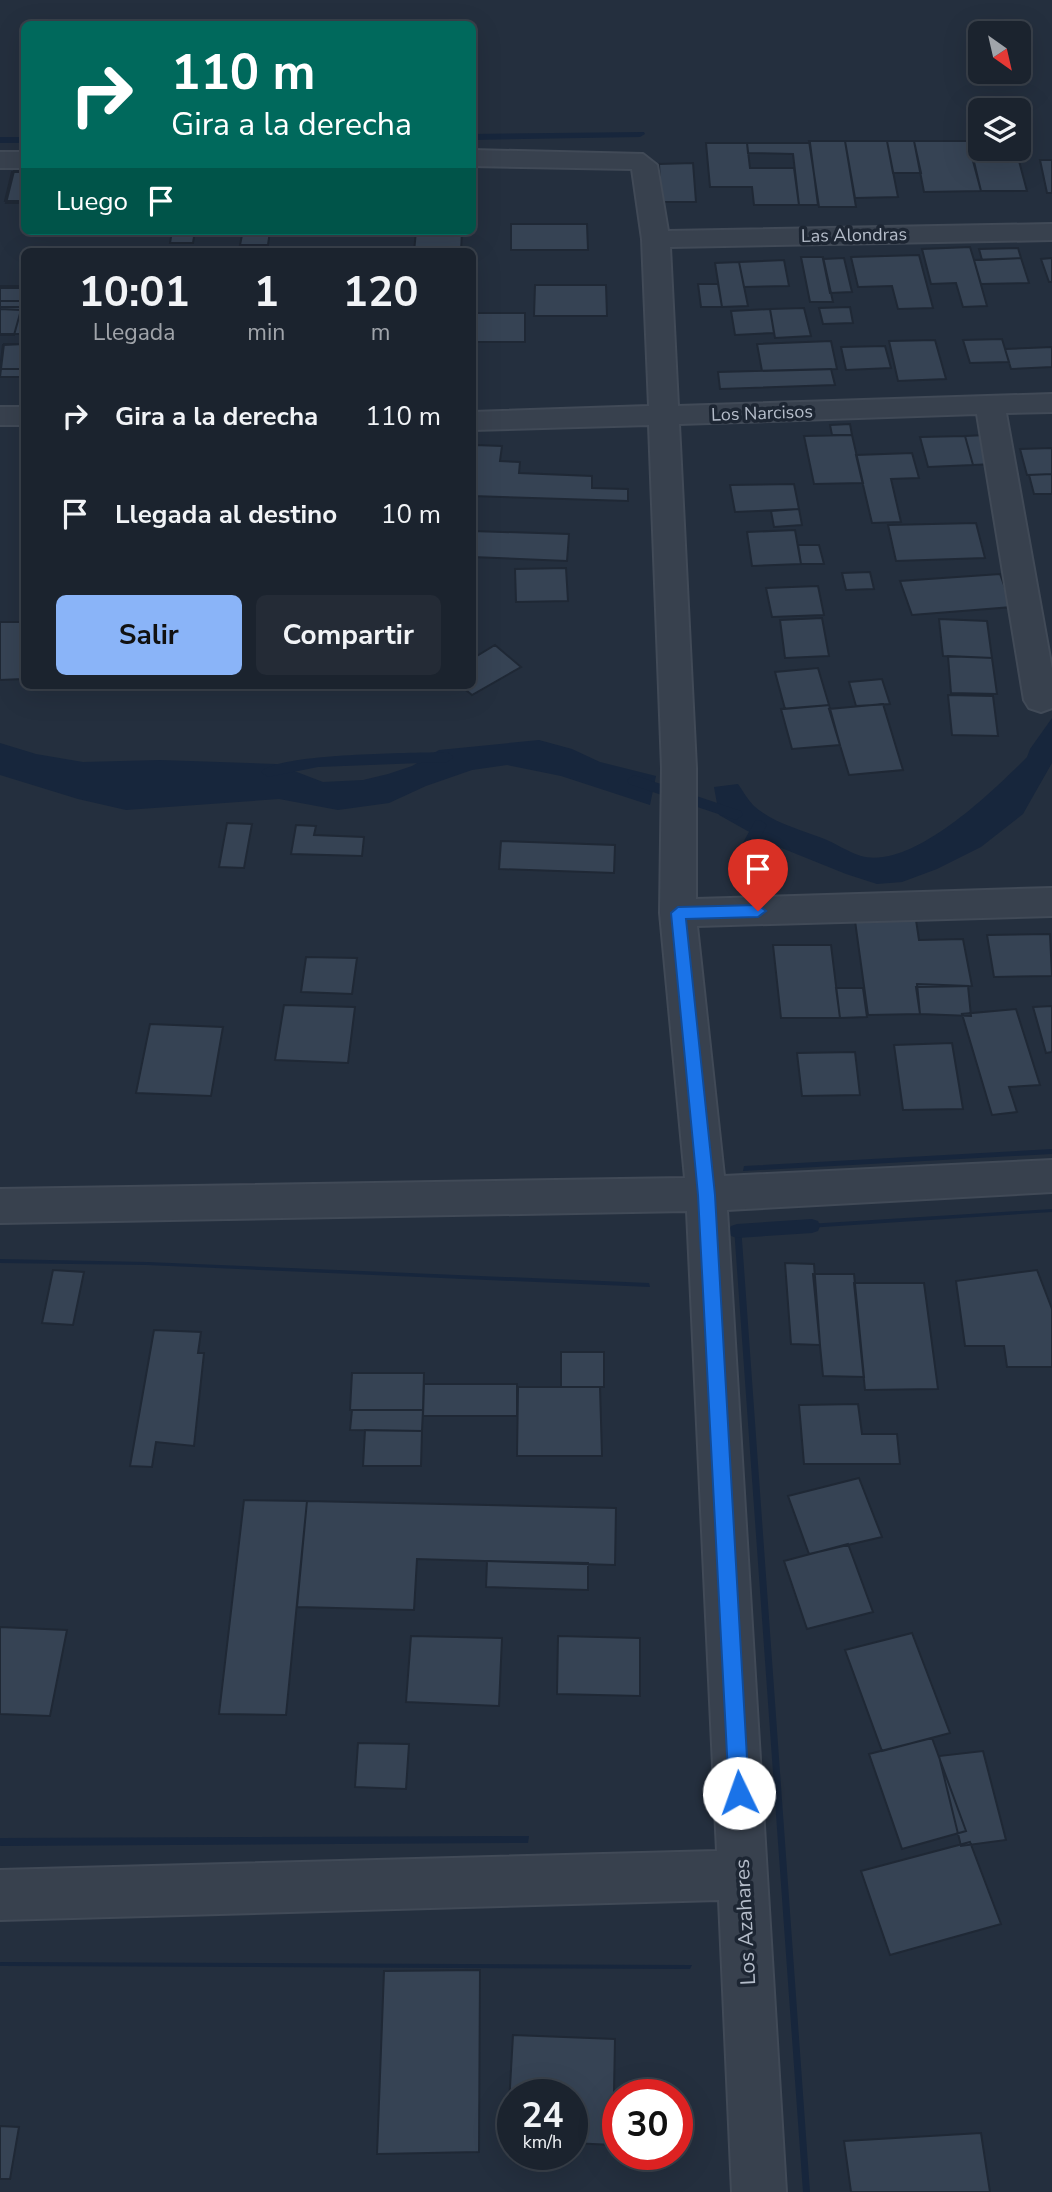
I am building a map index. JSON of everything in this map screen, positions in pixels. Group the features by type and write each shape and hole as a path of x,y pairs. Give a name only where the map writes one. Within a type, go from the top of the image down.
{"street":[{"name":"Los Azahares","path":"476,158 634,160 644,165 656,239 679,768 678,913 706,1195 759,2192"},
{"path":"0,160 21,160"},
{"name":"Las Alondras","path":"656,239 1052,232"},
{"name":"Los Narcisos","path":"476,421 1052,403"},
{"path":"990,404 1041,700"},
{"path":"0,416 21,416"},
{"path":"678,913 1038,903 1052,872"},
{"path":"0,1206 706,1195 1052,1177"},
{"path":"0,1895 743,1875"}],"water":[{"path":"1052,718 1052,763 1023,814 981,847 937,869 902,882 877,884 846,874 769,843 719,815 714,787 738,784 754,806 769,817 856,854 882,857 904,851 951,824 994,789 1027,757"},
{"path":"539,740 572,749 600,762 656,776 650,805 561,776 507,765 472,770 426,786 389,803 338,810 279,799 126,810 78,799 0,775 0,743 36,754 83,762 160,760 276,764 323,782 363,780 388,774 412,766 439,750"},
{"path":"1052,1149 1052,1154 743,1171 744,1166"},
{"path":"1052,1209 1052,1212 792,1229 792,1225"},
{"path":"741,1226 810,2192 803,2192 734,1227"},
{"path":"0,1259 147,1262 649,1283 650,1287 146,1265 0,1263"},
{"path":"529,1836 528,1843 0,1846 0,1838"},
{"path":"0,1962 692,1965 690,1969 0,1966"}],"building":[{"path":"809,141 845,141 856,207 819,207"},
{"path":"845,141 887,141 898,197 855,198"},
{"path":"887,141 914,141 921,173 893,173"},
{"path":"914,141 968,141 968,161 974,161 981,191 924,192"},
{"path":"706,143 747,143 750,168 794,168 799,205 754,205 752,187 710,187"},
{"path":"747,143 810,143 818,205 799,205 793,154 748,153"},
{"path":"1040,160 1052,160 1052,193 1047,193"},
{"path":"973,161 1019,161 1027,191 981,191"},
{"path":"693,163 696,202 661,202 659,164"},
{"path":"14,171 21,171 21,203 6,203"},
{"path":"12,172 21,172 21,201 5,201"},
{"path":"511,224 587,224 588,250 511,250"},
{"path":"171,235 194,235 193,243 170,243"},
{"path":"218,235 270,235 270,236"},
{"path":"242,235 269,235 268,245 240,245"},
{"path":"416,235 462,235 461,248 414,248"},
{"path":"970,247 987,306 963,307 956,283 931,284 922,249"},
{"path":"1018,248 1021,258 982,260 979,249"},
{"path":"919,255 933,308 898,309 892,286 858,287 851,257"},
{"path":"801,257 823,257 833,302 810,302"},
{"path":"844,258 852,292 830,293 823,259"},
{"path":"1021,258 1029,283 981,284 974,260"},
{"path":"1052,258 1052,282 1049,282 1041,259"},
{"path":"784,260 789,286 744,287 739,262"},
{"path":"739,262 748,306 722,307 715,263"},
{"path":"698,284 718,284 722,307 701,307"},
{"path":"535,285 606,285 607,316 534,316"},
{"path":"0,286 21,286 21,301 0,301"},
{"path":"0,288 21,288 21,307 0,307"},
{"path":"0,301 21,301 21,334 0,334"},
{"path":"850,307 853,323 823,324 819,308"},
{"path":"804,308 811,336 775,338 770,309"},
{"path":"0,309 21,310 14,335 0,335"},
{"path":"770,309 774,333 735,335 731,311"},
{"path":"476,313 525,313 525,342 476,342"},
{"path":"1002,339 1009,362 970,363 963,340"},
{"path":"935,340 946,379 898,381 889,341"},
{"path":"831,341 837,369 762,371 757,344"},
{"path":"4,344 21,344 21,377 0,377"},
{"path":"21,344 21,369 0,369 3,345"},
{"path":"885,346 891,368 846,370 841,347"},
{"path":"1052,347 1052,367 1011,369 1005,349"},
{"path":"831,369 835,385 720,389 718,372"},
{"path":"850,424 852,435 832,435 830,425"},
{"path":"852,435 863,483 814,484 804,436"},
{"path":"986,435 994,464 973,465 965,436"},
{"path":"965,436 973,465 928,467 920,437"},
{"path":"476,445 502,446 500,461 520,462 519,473 592,476 592,488 628,489 628,501 476,496"},
{"path":"1052,448 1052,474 1027,475 1020,449"},
{"path":"912,453 919,478 891,479 901,522 872,523 856,455"},
{"path":"1052,474 1052,494 1034,494 1029,475"},
{"path":"794,484 799,509 735,512 730,485"},
{"path":"799,509 802,525 774,527 771,511"},
{"path":"976,523 985,558 896,561 888,525"},
{"path":"795,530 801,564 752,566 747,532"},
{"path":"476,531 569,534 567,561 476,557"},
{"path":"798,545 819,545 824,564 801,564"},
{"path":"566,568 568,601 516,602 515,569"},
{"path":"870,572 874,589 846,590 842,573"},
{"path":"1000,574 1012,607 912,615 900,581"},
{"path":"818,586 824,615 772,617 766,588"},
{"path":"822,618 829,656 785,658 780,620"},
{"path":"939,619 987,621 992,658 943,656"},
{"path":"0,622 21,622 21,679 0,680"},
{"path":"495,645 521,667 472,695 465,689 476,689 476,656"},
{"path":"948,656 992,658 997,694 951,693"},
{"path":"818,668 829,705 785,709 775,672"},
{"path":"882,679 890,704 856,706 849,682"},
{"path":"948,695 993,696 998,736 952,735"},
{"path":"883,704 903,770 849,775 829,709"},
{"path":"829,705 840,745 792,749 781,709"},
{"path":"227,823 252,824 244,868 219,867"},
{"path":"296,825 316,826 314,835 364,837 362,856 291,854"},
{"path":"501,841 615,845 614,873 499,869"},
{"path":"916,920 919,940 963,939 972,986 916,987 920,1014 868,1015 855,921"},
{"path":"1050,934 1052,976 994,977 987,935"},
{"path":"773,945 831,945 840,1018 781,1018"},
{"path":"306,957 357,958 352,994 301,992"},
{"path":"917,984 968,986 971,1016 920,1014"},
{"path":"836,988 863,988 867,1017 840,1018"},
{"path":"284,1005 355,1007 348,1063 275,1060"},
{"path":"1052,1006 1052,1052 1046,1053 1033,1007"},
{"path":"1016,1009 1040,1085 1009,1087 1017,1112 992,1115 962,1014"},
{"path":"150,1024 223,1027 211,1096 136,1093"},
{"path":"952,1043 963,1109 903,1110 894,1045"},
{"path":"855,1052 860,1095 802,1096 797,1053"},
{"path":"785,1263 814,1264 820,1345 791,1344"},
{"path":"53,1270 84,1272 73,1325 42,1323"},
{"path":"1037,1270 1052,1309 1052,1367 1007,1367 1004,1346 965,1346 956,1281"},
{"path":"813,1274 854,1274 864,1377 823,1376"},
{"path":"854,1283 924,1283 938,1389 865,1390"},
{"path":"154,1330 201,1332 198,1353 204,1353 194,1446 156,1442 152,1467 130,1466"},
{"path":"561,1352 604,1352 604,1387 561,1387"},
{"path":"352,1373 424,1373 423,1410 350,1410"},
{"path":"424,1384 517,1384 517,1416 423,1416"},
{"path":"518,1387 600,1387 602,1456 517,1456"},
{"path":"858,1404 862,1434 897,1434 900,1464 804,1464 799,1405"},
{"path":"352,1410 423,1410 422,1431 350,1430"},
{"path":"365,1430 422,1431 421,1466 363,1466"},
{"path":"859,1478 882,1537 809,1554 788,1496"},
{"path":"244,1500 307,1501 286,1715 219,1714"},
{"path":"307,1501 616,1508 615,1565 417,1559 414,1610 297,1607"},
{"path":"848,1544 873,1612 807,1629 784,1561"},
{"path":"487,1561 588,1563 588,1590 486,1587"},
{"path":"0,1627 67,1630 50,1716 0,1714"},
{"path":"912,1633 950,1733 882,1751 845,1650"},
{"path":"411,1636 502,1638 499,1706 406,1702"},
{"path":"558,1636 640,1638 640,1696 557,1694"},
{"path":"932,1738 966,1831 902,1849 869,1754"},
{"path":"358,1743 409,1744 406,1789 355,1787"},
{"path":"983,1751 1006,1840 961,1846 939,1756"},
{"path":"970,1842 1001,1924 890,1955 861,1871"},
{"path":"480,1970 479,2152 377,2154 384,1971"},
{"path":"513,2035 615,2039 614,2079 602,2079 602,2144 588,2144 588,2079 510,2079"},
{"path":"0,2126 19,2127 10,2179 0,2179"},
{"path":"981,2133 990,2192 851,2192 844,2141"}],"waterway":[{"path":"476,137 640,134"},
{"path":"0,140 21,140"},
{"path":"268,772 318,762 447,757"},
{"path":"634,780 736,815"},
{"path":"740,877 741,859 760,825"},
{"path":"737,1231 812,1226"}],"route":[{"path":"739,1793 706,1195 678,913 758,911"}]}
